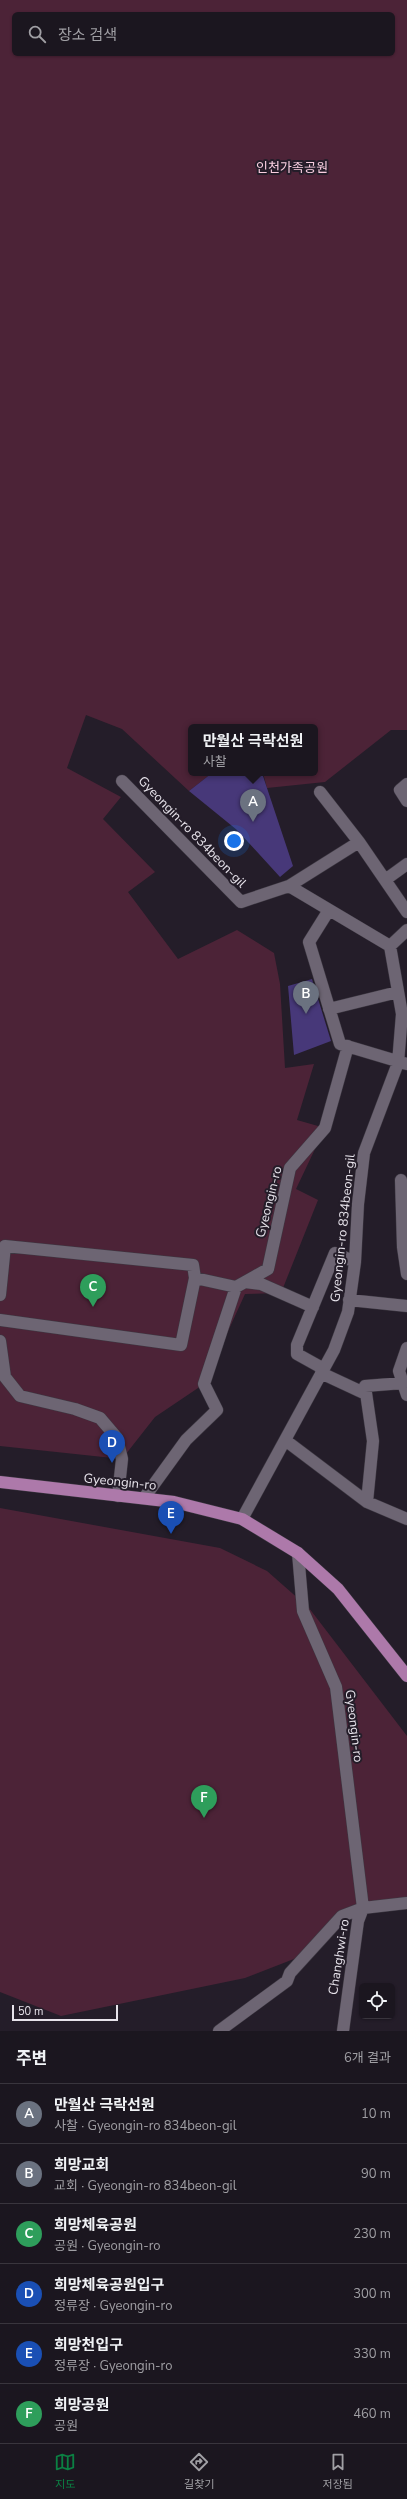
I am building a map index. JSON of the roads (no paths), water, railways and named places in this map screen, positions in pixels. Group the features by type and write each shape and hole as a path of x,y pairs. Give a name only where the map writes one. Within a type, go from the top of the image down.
{"main road":[{"name":"Gyeongin-ro","path":"0,1482 174,1502 242,1519 298,1553 338,1589 407,1676"}],"street":[{"name":"Gyeongin-ro 834beon-gil","path":"122,781 241,902 289,886"},
{"path":"407,784 400,790 407,801"},
{"path":"320,792 359,842 407,912"},
{"path":"359,842 289,886 390,946 407,930"},
{"path":"385,880 407,864"},
{"path":"329,910 309,942 340,1044 402,1063"},
{"name":"Gyeongin-ro 834beon-gil","path":"242,1519 334,1350 348,1312 355,1262 358,1204 364,1153 402,1063 402,1014 390,946"},
{"path":"329,1008 398,992"},
{"name":"Gyeongin-ro","path":"144,1498 186,1440 217,1410 204,1384 240,1285 268,1269 290,1168 325,1128 348,1046"},
{"path":"401,1180 403,1247 407,1274"},
{"path":"0,1294 5,1246 193,1265 195,1278 181,1345 0,1320"},
{"path":"355,1262 334,1253 297,1345 297,1354 322,1371 366,1394"},
{"path":"195,1278 240,1285 261,1284 312,1307"},
{"path":"349,1300 407,1306"},
{"path":"0,1341 5,1377 20,1396 75,1408 100,1418 117,1438 122,1459 118,1496"},
{"path":"407,1348 399,1371 407,1395"},
{"path":"367,1502 373,1441 365,1386 403,1383"},
{"path":"285,1440 367,1502 407,1519"},
{"name":"Gyeongin-ro","path":"298,1553 303,1611 336,1687 363,1908"},
{"name":"Changhwi-ro","path":"343,2031 358,1920 363,1908 407,1903"},
{"path":"219,2031 287,1981 290,1973 342,1916 363,1908"}],"place":[{"name":"만월산 극락선원","path":"253,822"},
{"name":"희망교회","path":"306,1014"},
{"name":"희망체육공원","path":"93,1307"},
{"name":"희망체육공원입구","path":"112,1463"},
{"name":"희망천입구","path":"171,1534"},
{"name":"희망공원","path":"204,1818"}],"park label":[{"name":"인천가족공원","path":"292,168"}]}
